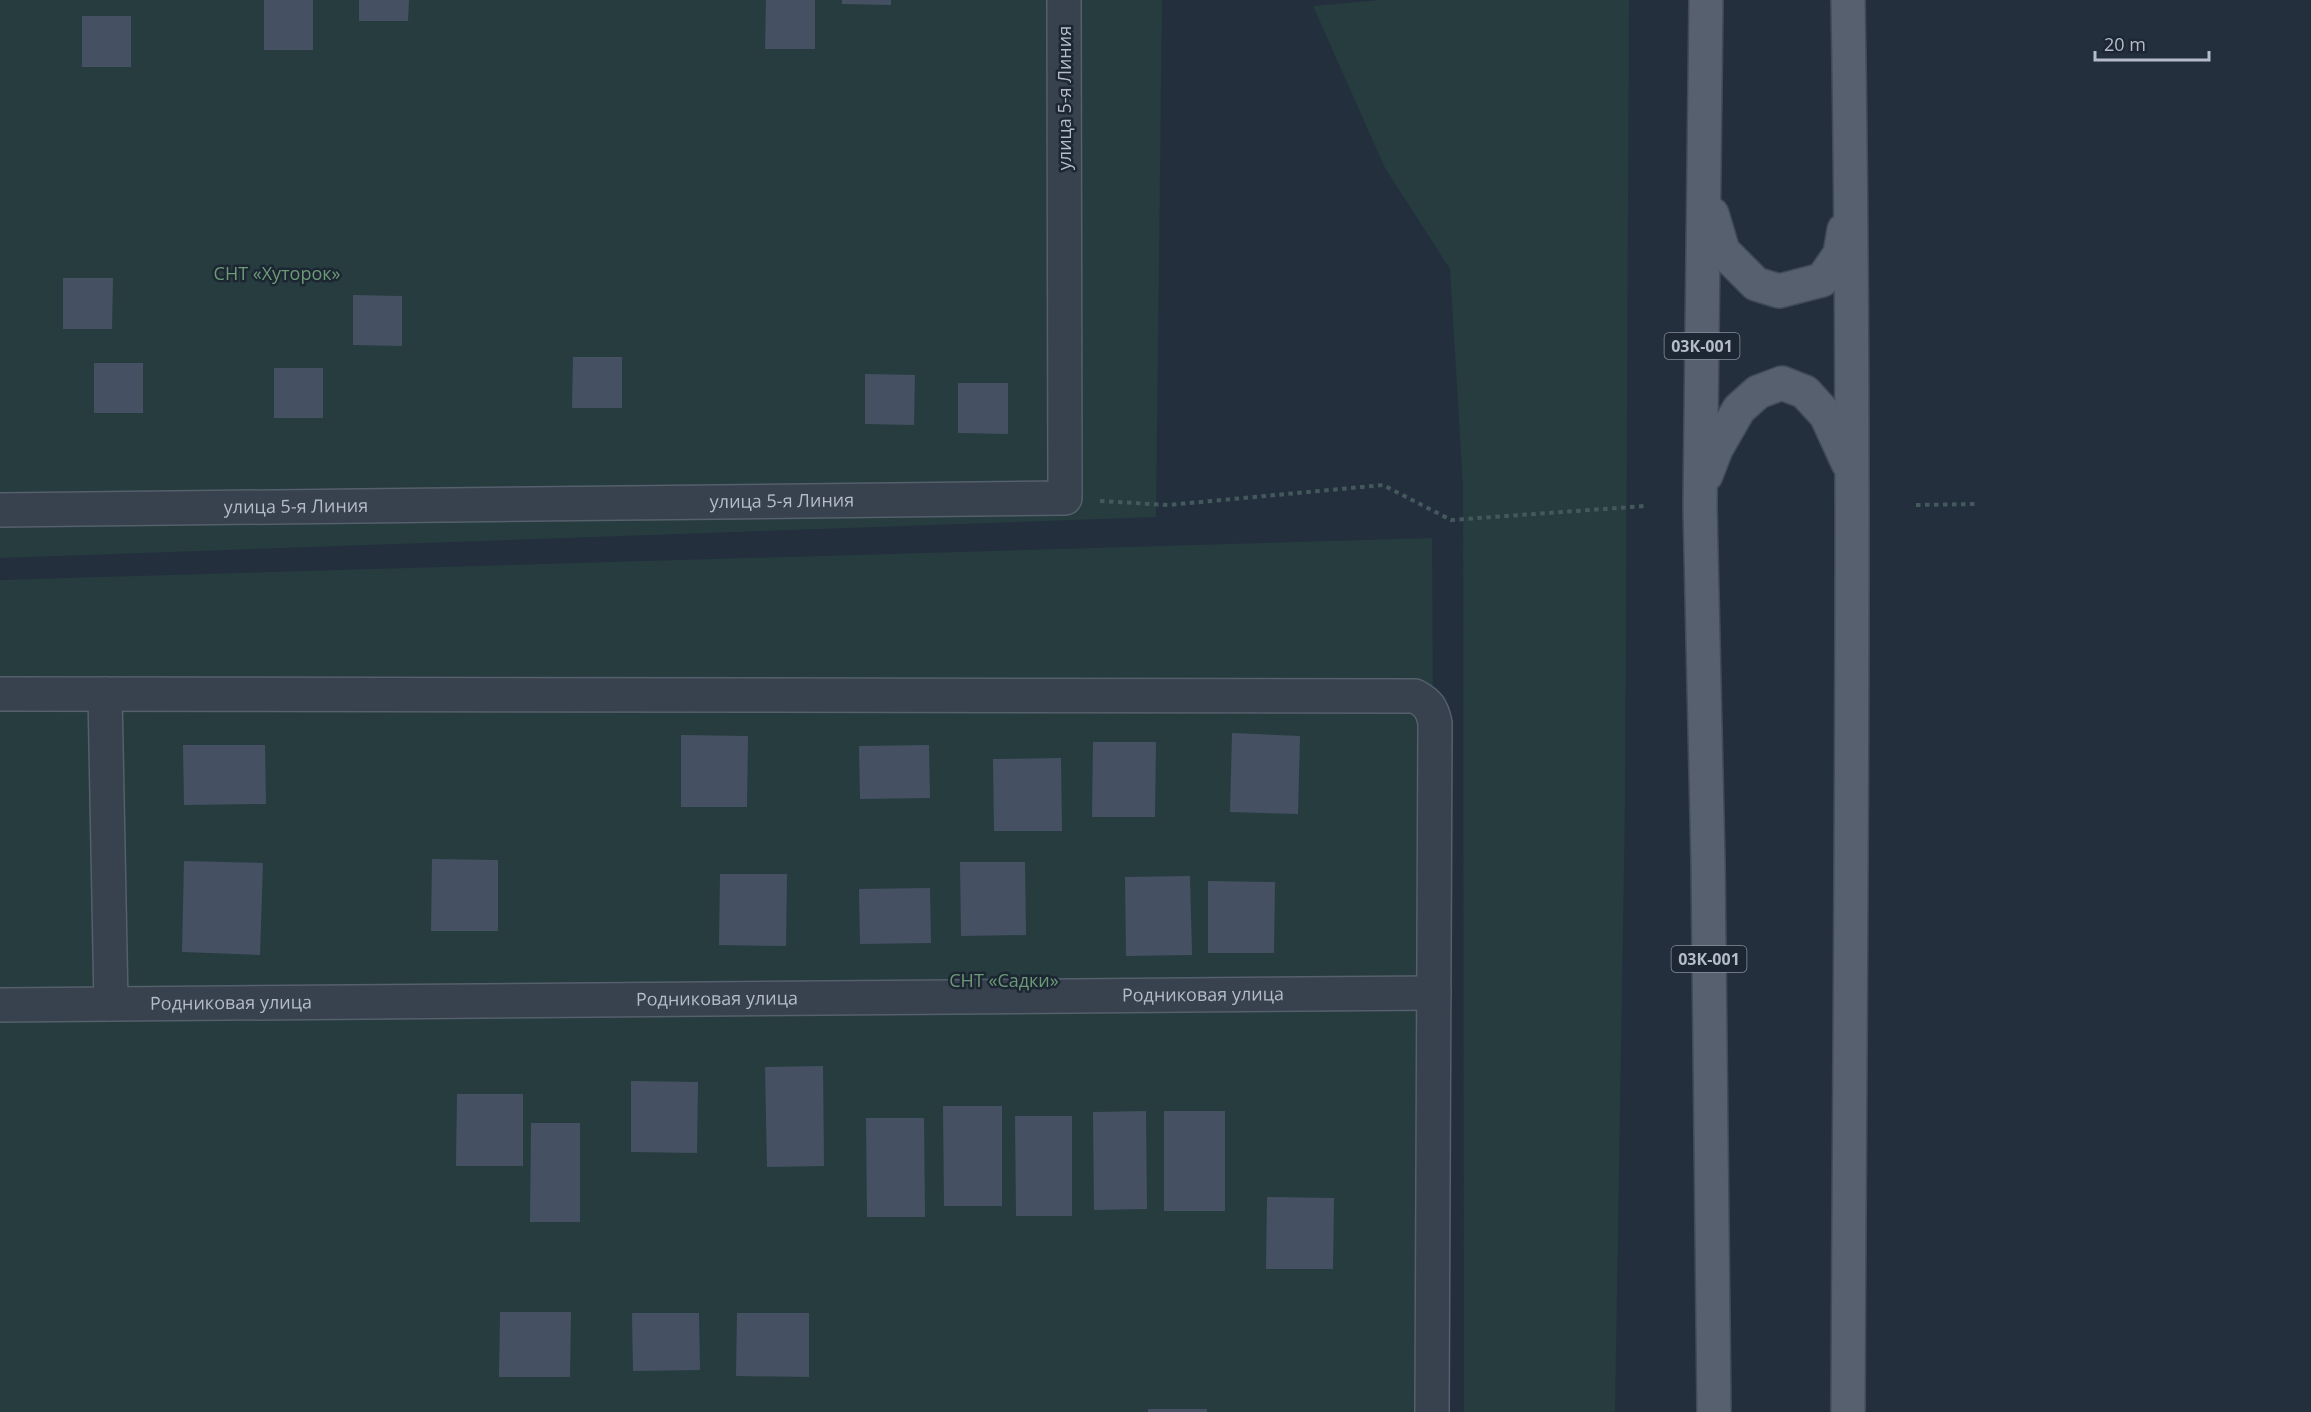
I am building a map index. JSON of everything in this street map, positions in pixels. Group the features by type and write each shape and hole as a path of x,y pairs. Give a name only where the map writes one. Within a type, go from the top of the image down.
{"main road":[{"name":"03К-001","path":"1706,0 1700,506 1708,862 1714,1412"},
{"name":"03К-001","path":"1848,0 1852,191 1848,1412"},
{"name":"03К-001","path":"1704,186 1722,251 1756,284 1779,291 1822,280 1840,254 1852,191"},
{"name":"03К-001","path":"1700,506 1706,470 1739,409 1758,392 1782,383 1805,392 1826,415 1852,472 1852,506"}],"street":[{"name":"улица 5-я Линия","path":"0,510 1065,498 1064,0"},
{"path":"0,694 1415,696 1425,701 1432,708 1435,723 1432,1412"},
{"path":"105,694 111,1004"},
{"name":"Родниковая улица","path":"0,1005 1434,993"}],"path":[{"path":"1065,498 1168,505 1383,485 1451,520 1645,506"},
{"path":"1916,505 1976,504"}],"green space":[{"name":"СНТ «Хуторок»","path":"0,0 1162,0 1156,517 0,558"},
{"path":"1380,0 1629,0 1625,805 1615,1412 1464,1412 1463,487 1450,269 1385,168 1313,6"},
{"name":"СНТ «Садки»","path":"1432,538 1437,1412 0,1412 0,580"}],"building":[{"path":"264,0 313,0 313,50 264,50"},
{"path":"359,0 409,0 408,21 359,21"},
{"path":"766,0 815,0 815,49 765,49"},
{"path":"842,0 891,0 891,5 842,4"},
{"path":"82,16 131,16 131,67 82,67"},
{"path":"63,278 113,278 112,329 63,329"},
{"path":"353,295 402,296 402,346 353,345"},
{"path":"573,357 622,357 622,408 572,408"},
{"path":"94,363 143,363 143,413 94,413"},
{"path":"274,368 323,368 323,418 274,418"},
{"path":"865,374 915,375 914,425 865,424"},
{"path":"958,383 1008,383 1008,434 958,433"},
{"path":"1232,733 1300,736 1298,814 1230,812"},
{"path":"681,735 748,736 747,807 681,807"},
{"path":"1093,742 1156,742 1155,817 1092,817"},
{"path":"183,745 265,745 266,804 184,805"},
{"path":"929,745 930,798 860,799 859,746"},
{"path":"1061,758 1062,831 994,831 993,759"},
{"path":"432,859 498,860 498,931 431,931"},
{"path":"184,861 263,863 260,955 182,952"},
{"path":"960,862 1025,862 1026,935 961,936"},
{"path":"720,874 787,874 786,946 719,945"},
{"path":"1190,876 1192,955 1126,956 1125,877"},
{"path":"1208,881 1275,882 1274,953 1208,953"},
{"path":"930,888 931,943 860,944 859,889"},
{"path":"823,1066 824,1166 767,1167 765,1067"},
{"path":"631,1081 698,1082 697,1153 631,1152"},
{"path":"457,1094 523,1094 523,1166 456,1166"},
{"path":"943,1106 1002,1106 1002,1206 944,1206"},
{"path":"1146,1111 1147,1209 1094,1210 1093,1112"},
{"path":"1164,1111 1225,1111 1225,1211 1164,1211"},
{"path":"1015,1116 1072,1116 1072,1216 1016,1216"},
{"path":"866,1118 924,1118 925,1217 867,1217"},
{"path":"531,1123 580,1123 580,1222 530,1222"},
{"path":"1267,1197 1334,1198 1333,1269 1266,1269"},
{"path":"500,1312 571,1312 570,1377 499,1377"},
{"path":"632,1313 699,1313 700,1370 633,1371"},
{"path":"737,1313 809,1313 809,1377 736,1376"},
{"path":"1148,1409 1207,1409 1207,1412 1148,1412"}]}
